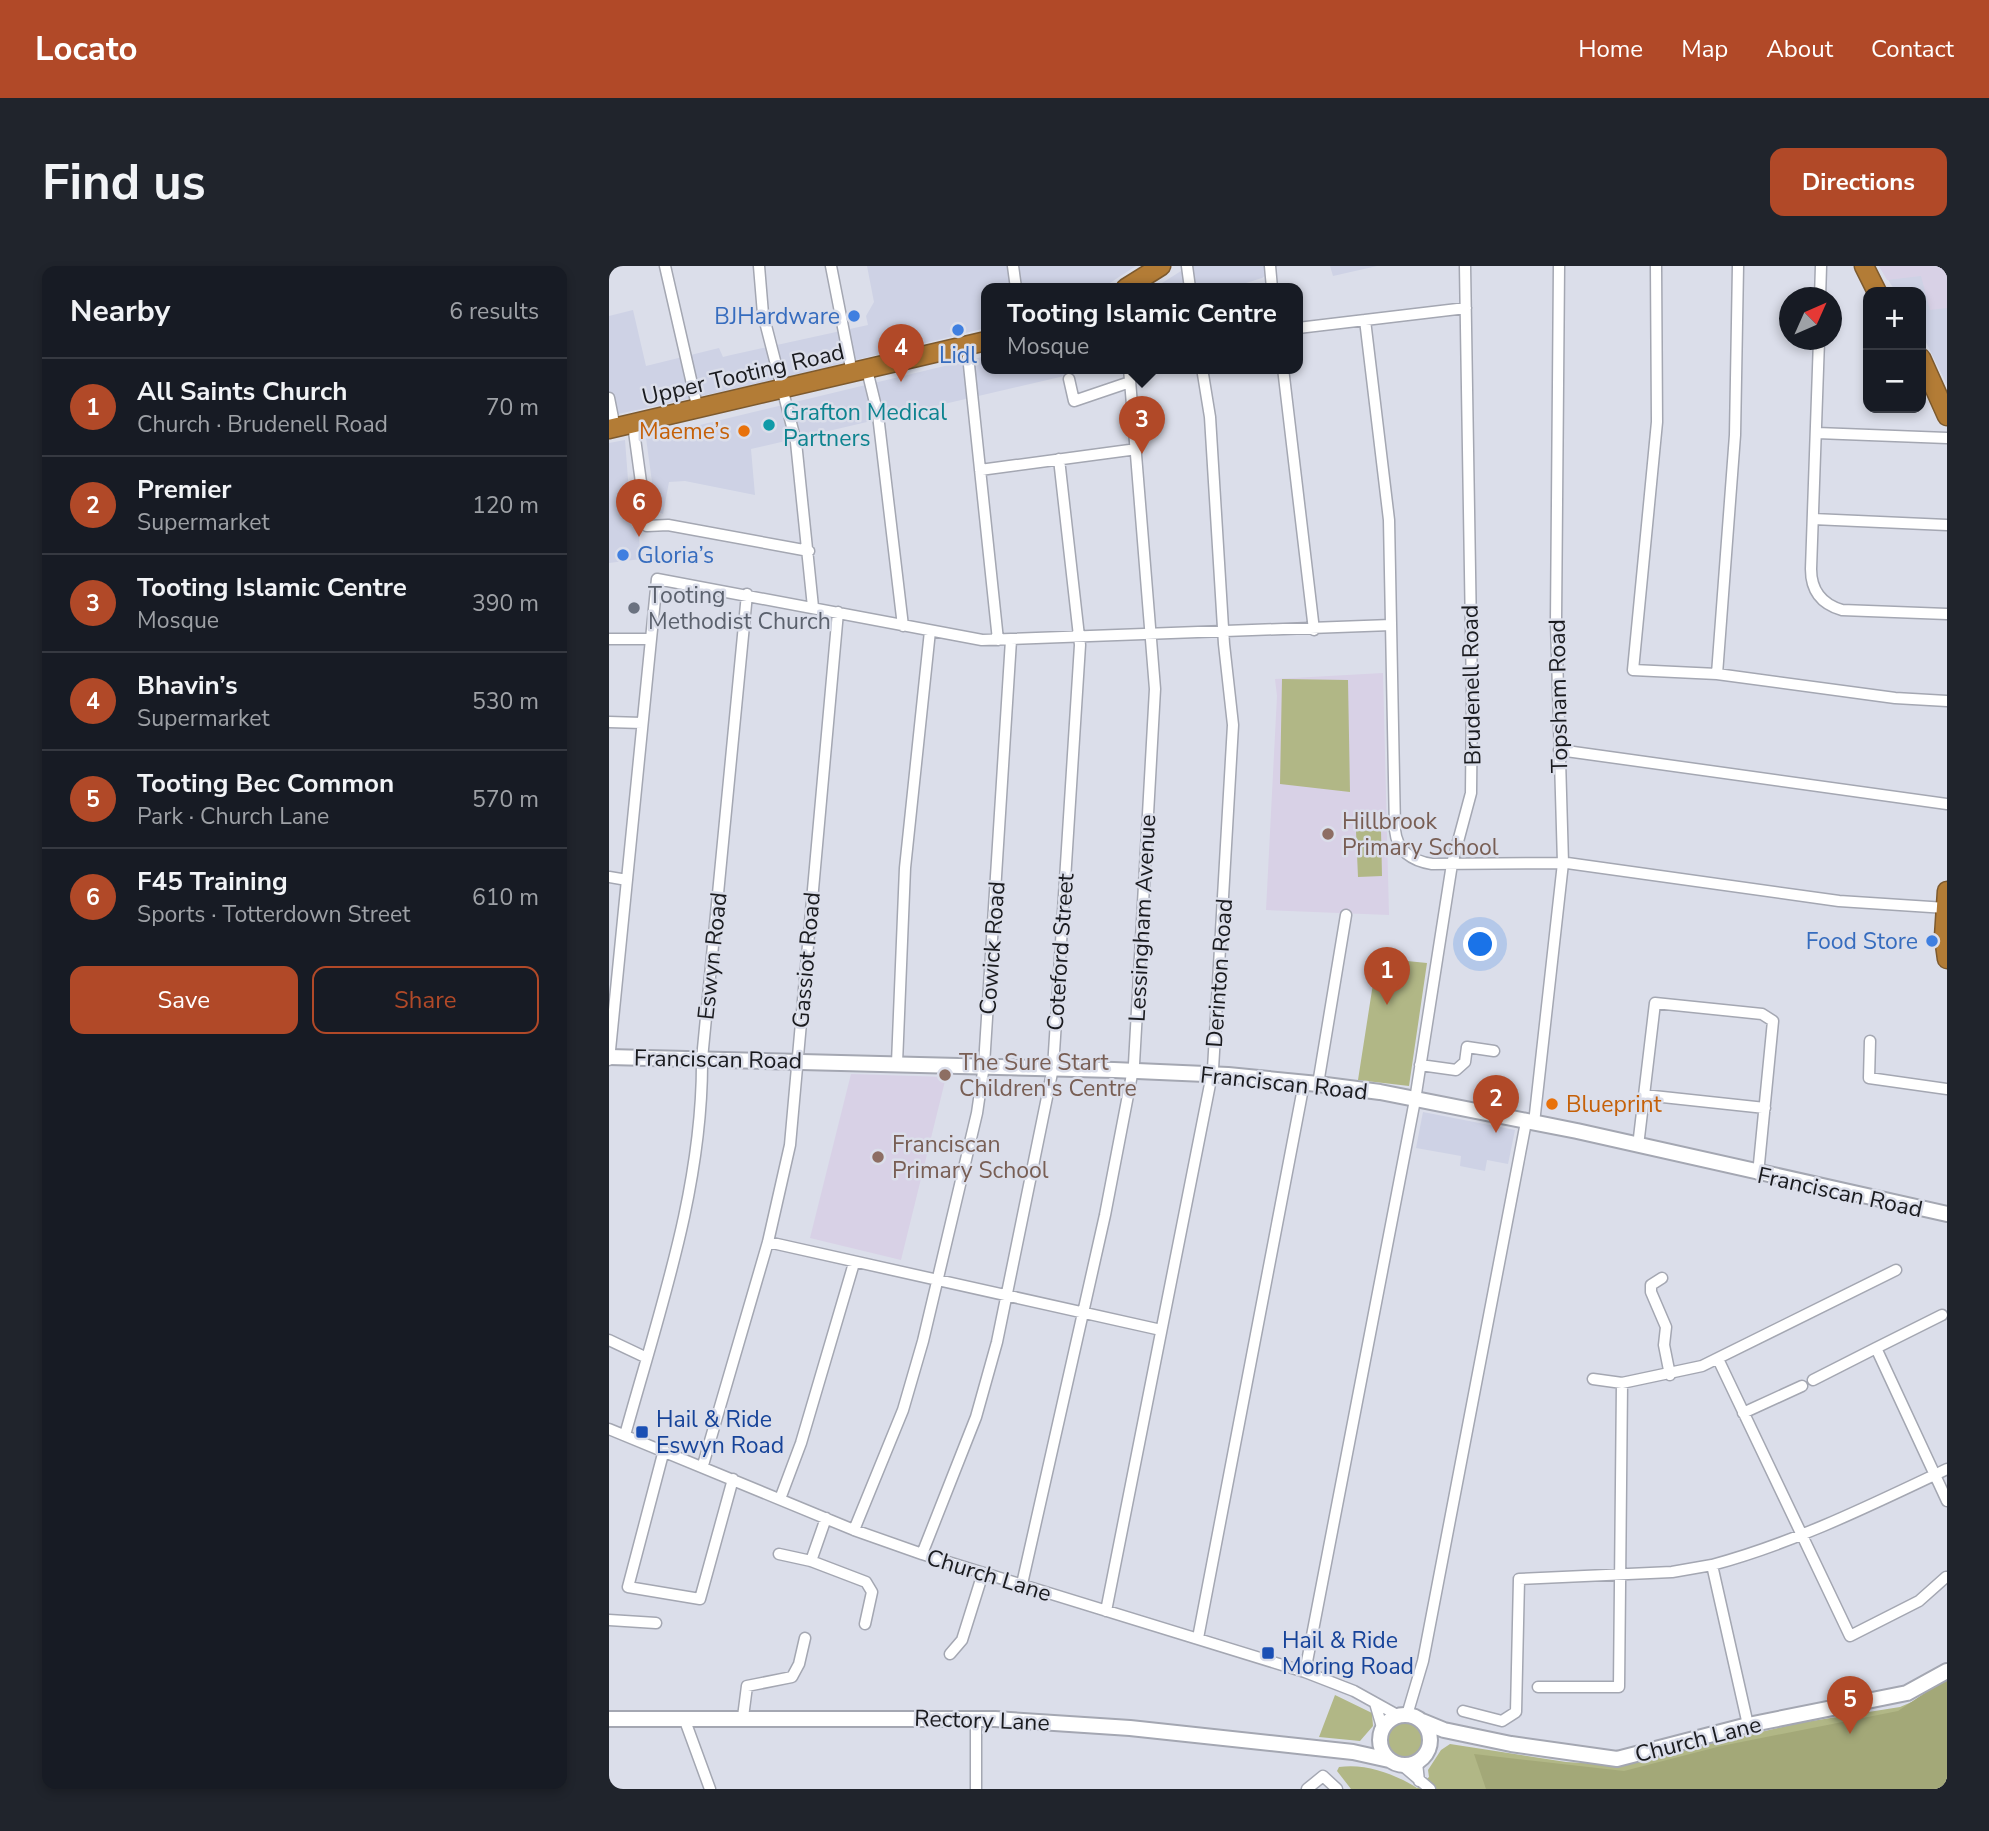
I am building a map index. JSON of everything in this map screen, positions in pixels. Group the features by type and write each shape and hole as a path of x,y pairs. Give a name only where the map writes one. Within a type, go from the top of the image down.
{"highway":[{"path":"1864,266 1874,287"},
{"path":"1133,283 1154,268"},
{"name":"Upper Tooting Road","path":"612,429 981,342"},
{"path":"1926,369 1947,416"},
{"path":"1946,900 1944,937 1947,959"}],"main road":[{"name":"Franciscan Road","path":"609,1058 796,1060 1213,1074 1416,1093 1530,1123 1947,1214"},
{"name":"Church Lane","path":"1422,1721 1444,1730 1511,1744 1617,1759 1748,1725 1907,1693 1947,1671"},
{"path":"1353,1752 1403,1715 1422,1721 1429,1730 1431,1740 1426,1754 1410,1764 1389,1760 1380,1747 1381,1732"},
{"name":"Rectory Lane","path":"609,1719 976,1719 1130,1728 1353,1752 1389,1760"},
{"path":"1431,1740 1444,1730"}],"street":[{"path":"665,266 698,410"},
{"path":"759,266 763,314 796,442 813,607"},
{"path":"831,266 860,372 878,415 903,626"},
{"name":"Brudenell Road","path":"1305,1672 1416,1093 1452,864 1468,807 1472,772 1465,266"},
{"name":"Topsham Road","path":"1403,1715 1426,1648 1530,1123 1563,863 1556,621 1559,266"},
{"path":"1656,266 1657,422 1633,670 1717,674 1895,698 1947,701"},
{"path":"1717,674 1735,435 1738,266"},
{"path":"1820,287 1821,266"},
{"path":"1303,327 1465,308"},
{"path":"1365,320 1389,520 1396,838 1404,853 1416,861 1452,864 1563,863 1839,901 1946,900"},
{"path":"967,346 998,640"},
{"path":"1819,350 1811,579 1815,591 1829,605 1851,611 1947,614"},
{"name":"Lessingham Avenue","path":"1022,1584 1133,1071 1155,704 1152,634 1129,374"},
{"name":"Derinton Road","path":"1106,1611 1213,1074 1233,725 1223,634 1220,542 1210,417 1203,374"},
{"path":"1284,374 1314,630"},
{"path":"1069,379 1075,401 1130,382"},
{"path":"609,398 612,429"},
{"path":"633,424 646,526 669,525 809,551"},
{"path":"1817,433 1947,438"},
{"path":"980,470 1137,449"},
{"name":"Coteford Street","path":"922,1554 976,1417 1007,1295 1053,1068 1079,638 1059,459"},
{"path":"1814,519 1947,525"},
{"path":"609,1058 613,969 627,880 657,579 747,594 930,631 998,640 1223,634 1391,625"},
{"name":"Eswyn Road","path":"625,1435 677,1255 702,1109 702,1059 747,594"},
{"name":"Gassiot Road","path":"703,1465 768,1242 790,1145 838,612"},
{"path":"897,1063 905,868 930,631"},
{"path":"609,639 650,639"},
{"name":"Cowick Road","path":"854,1530 904,1410 939,1279 984,1065 1011,640"},
{"path":"609,722 642,723"},
{"path":"1559,750 1947,804"},
{"path":"609,877 627,880"},
{"path":"1198,1638 1346,915"},
{"path":"1638,1146 1655,1003 1762,1014 1773,1021 1758,1174"},
{"path":"1870,1041 1868,1078 1947,1089"},
{"path":"1420,1065 1456,1070 1465,1062 1467,1048 1494,1051"},
{"path":"1644,1095 1765,1108"},
{"path":"768,1242 1161,1330"},
{"path":"780,1499 801,1443 853,1263"},
{"path":"1593,1379 1622,1383 1670,1375 1718,1359 1896,1270"},
{"path":"1662,1278 1651,1285 1651,1292 1666,1326 1664,1345 1670,1375"},
{"path":"1813,1380 1942,1315"},
{"path":"609,1340 647,1358"},
{"path":"1876,1348 1947,1501"},
{"path":"1718,1359 1850,1636 1919,1601 1946,1577"},
{"path":"1538,1688 1619,1687 1622,1383"},
{"path":"1744,1413 1802,1386"},
{"name":"Church Lane","path":"609,1429 703,1465 854,1530 922,1554 1305,1672 1354,1691 1403,1715"},
{"path":"664,1450 628,1587 700,1599 733,1479"},
{"path":"1462,1711 1502,1721 1515,1712 1518,1579 1672,1572 1713,1565 1801,1535 1947,1469"},
{"path":"811,1561 826,1518"},
{"path":"779,1554 811,1561 870,1586 865,1624"},
{"path":"1713,1565 1748,1725"},
{"path":"950,1654 962,1640 983,1573"},
{"path":"609,1620 656,1623"},
{"path":"743,1717 747,1686 792,1677 805,1638"},
{"path":"1375,1703 1381,1732"},
{"path":"684,1718 710,1789"},
{"path":"976,1719 976,1789"},
{"path":"1410,1764 1419,1781 1430,1789"},
{"path":"1307,1789 1318,1777 1327,1778 1337,1789"}],"shaded area":[{"path":"867,266 1136,266 1110,283 981,283 981,329 771,381 609,416 609,316 633,310 646,366 719,348 723,357 868,325 866,316 874,302"},
{"path":"1189,266 1278,266 1262,278 1246,283 1162,283"},
{"path":"1330,266 1377,266 1333,276"},
{"path":"1879,266 1947,266 1947,385 1926,342 1926,287 1893,287"},
{"path":"1879,266 1947,266 1947,308 1930,310 1921,276 1887,280"},
{"path":"981,357 981,374 1073,374 751,449 755,495 685,481 669,482 663,514 656,511 646,438"},
{"path":"625,440 632,527 638,527 641,559 609,563 609,443"},
{"name":"Hillbrook Primary School","path":"1383,673 1389,915 1266,910 1277,696 1275,679"},
{"name":"Franciscan Primary School","path":"851,1074 946,1077 901,1260 810,1238"},
{"path":"1423,1112 1515,1130 1508,1164 1487,1160 1485,1171 1460,1166 1461,1156 1416,1148"}],"green space":[{"path":"1282,679 1348,680 1350,792 1280,784"},
{"path":"1381,830 1382,876 1358,877 1356,831"},
{"path":"1377,958 1427,963 1409,1086 1358,1080"},
{"path":"1947,1678 1947,1789 1486,1789 1474,1754 1624,1771 1721,1746 1898,1711"},
{"path":"1947,1687 1947,1789 1351,1789 1337,1771 1339,1767 1349,1766 1370,1768 1390,1774 1417,1788 1429,1777 1428,1770 1441,1750 1450,1744 1566,1762 1619,1765 1799,1723 1900,1707"},
{"path":"1335,1695 1372,1713 1373,1726 1360,1741 1319,1737"},
{"path":"1406,1720 1414,1721 1420,1726 1425,1732 1425,1748 1420,1754 1414,1759 1406,1760 1398,1759 1392,1754 1387,1748 1386,1740 1387,1732 1392,1726 1398,1721"}],"place":[{"name":"BJHardware","path":"854,316"},
{"name":"Lidl","path":"958,330"},
{"name":"Bhavin’s","path":"901,382"},
{"name":"Grafton Medical Partners","path":"769,425"},
{"name":"Maeme’s","path":"744,431"},
{"name":"Tooting Islamic Centre","path":"1142,454"},
{"name":"F45 Training","path":"639,537"},
{"name":"Gloria’s","path":"623,555"},
{"name":"Tooting Methodist Church","path":"634,608"},
{"name":"Hillbrook Primary School","path":"1328,834"},
{"name":"Food Store","path":"1932,941"},
{"name":"All Saints Church","path":"1387,1005"},
{"name":"The Sure Start Children's Centre","path":"945,1075"},
{"name":"Blueprint","path":"1552,1104"},
{"name":"Premier","path":"1496,1133"},
{"name":"Franciscan Primary School","path":"878,1157"},
{"name":"Hail & Ride Eswyn Road","path":"642,1432"},
{"name":"Hail & Ride Moring Road","path":"1268,1653"},
{"name":"Tooting Bec Common","path":"1850,1734"}]}
